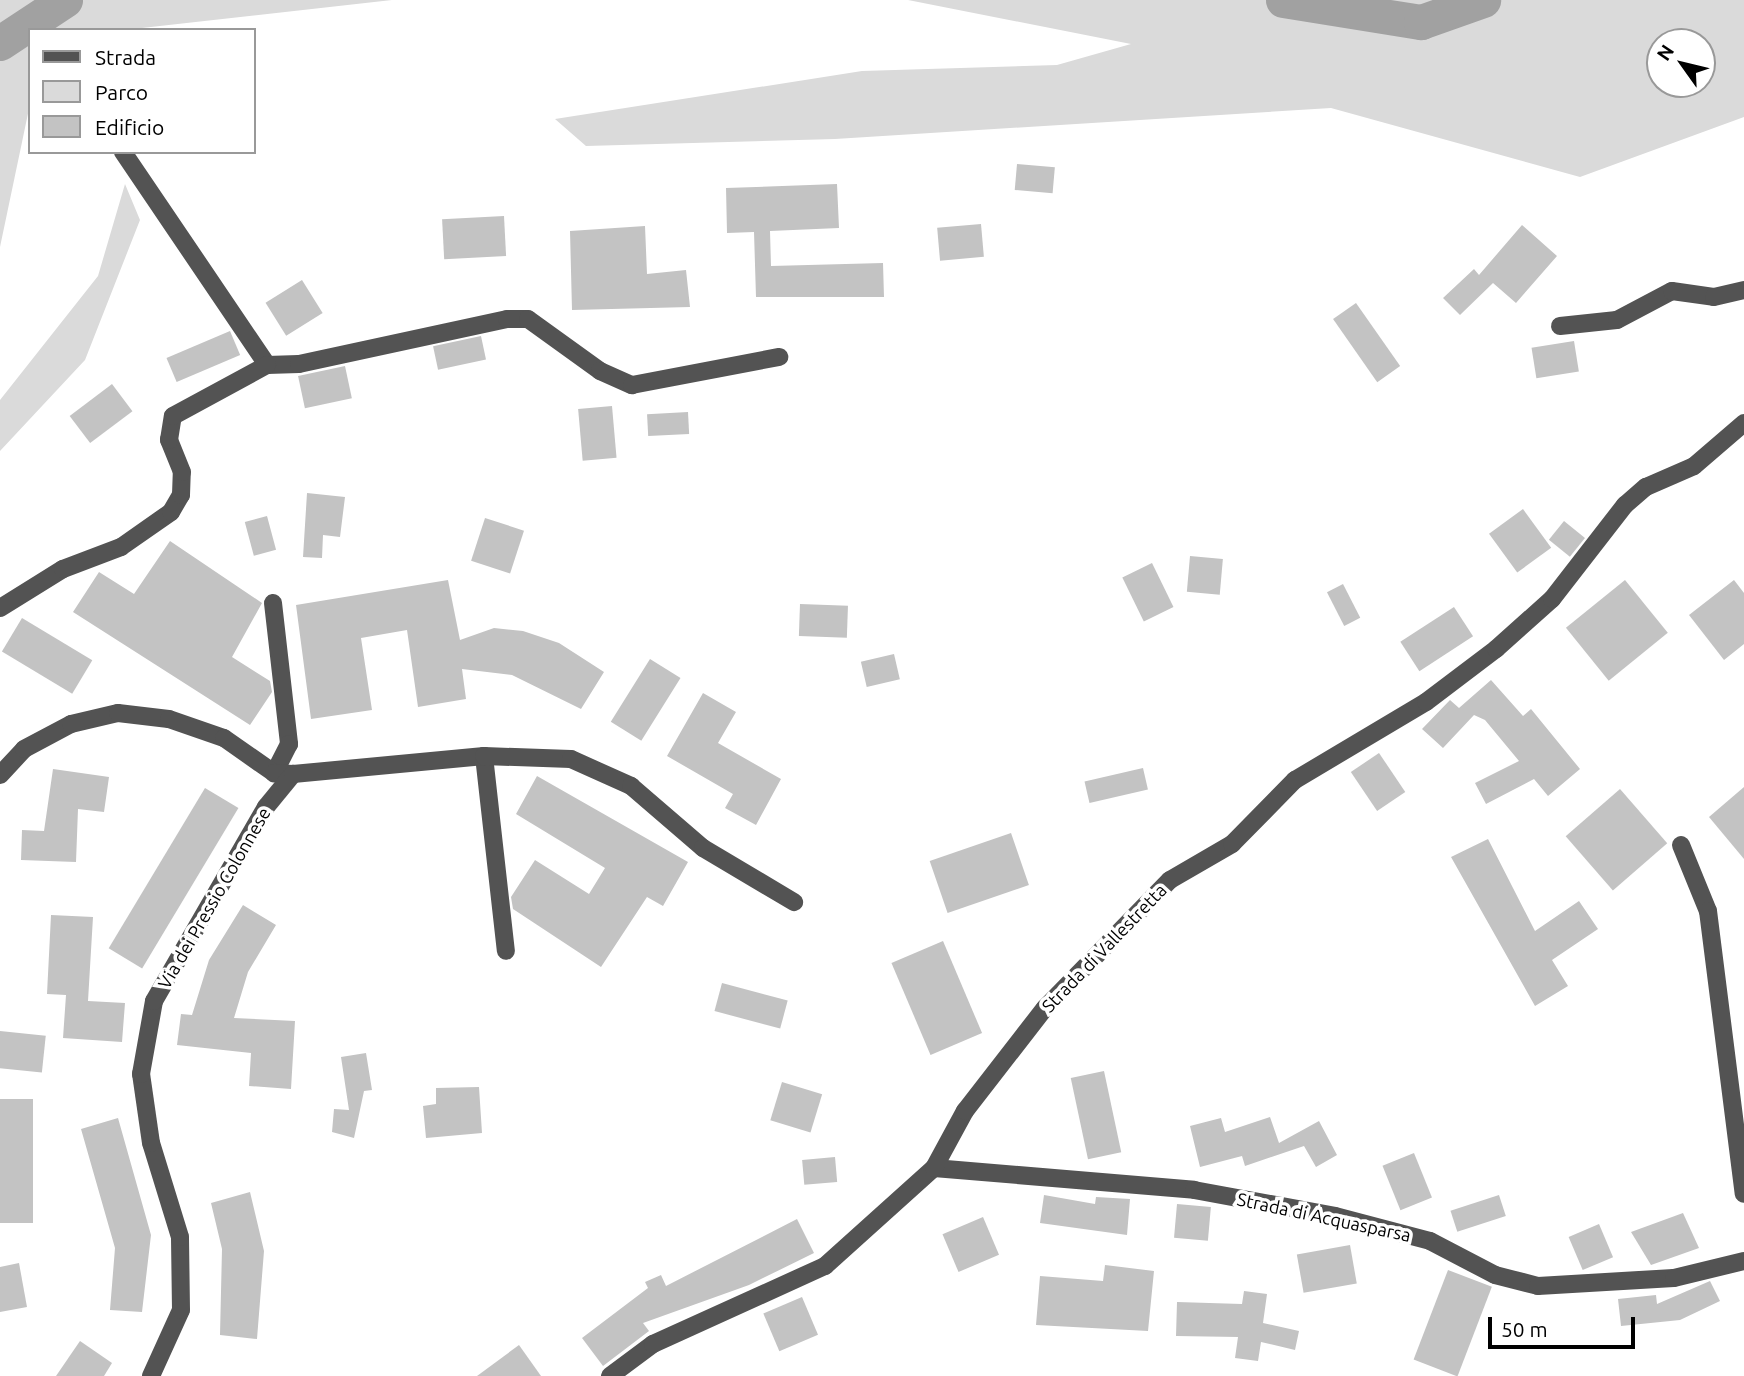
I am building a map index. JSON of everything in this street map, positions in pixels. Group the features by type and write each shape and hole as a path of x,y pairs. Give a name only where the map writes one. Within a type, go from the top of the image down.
{"street":[{"path":"124,154 267,365"},
{"path":"1560,326 1616,320 1672,291 1714,297 1744,289"},
{"path":"0,608 63,569 121,547 171,512 181,495 182,472 169,440 173,416 267,365 299,364 507,319 527,319 600,371 632,384 779,357"},
{"name":"Strada di Vallestretta","path":"610,1376 653,1344 825,1266 934,1168 965,1111 1045,1008 1170,880 1232,844 1295,780 1426,702 1496,649 1552,599 1625,505 1646,487 1694,466 1744,423"},
{"path":"273,603 289,744 274,773"},
{"path":"0,775 24,748 71,724 118,713 169,719 224,737 274,773 293,774 484,756 571,759 631,786 703,848 794,902"},
{"path":"484,756 506,951"},
{"name":"Via dei Pressio Colonnese","path":"150,1376 181,1310 180,1237 151,1143 141,1074 154,1001 266,807 293,774"},
{"path":"1681,845 1708,911 1744,1195"},
{"name":"Strada di Acquasparsa","path":"934,1168 1194,1190 1335,1216 1430,1241 1495,1275 1538,1286 1674,1278 1744,1261"}],"green space":[{"path":"0,0 392,0 142,28 28,28 28,114 0,247"},
{"path":"908,0 1744,0 1744,117 1580,177 1331,108 835,139 586,146 555,119 862,71 1057,65 1131,44"},
{"path":"125,184 140,220 85,360 0,451 0,400 98,276"}],"building":[{"path":"1017,164 1055,167 1053,193 1015,190"},
{"path":"837,184 839,228 770,231 771,266 883,263 884,297 756,297 754,232 727,233 726,188"},
{"path":"504,216 506,256 444,259 442,219"},
{"path":"981,224 984,257 940,261 937,228"},
{"path":"1522,225 1557,256 1516,303 1493,283 1460,315 1443,298 1474,269 1479,275"},
{"path":"645,226 647,274 686,270 690,307 572,310 570,231"},
{"path":"302,280 323,313 286,336 266,303"},
{"path":"1356,303 1400,366 1377,382 1333,319"},
{"path":"230,331 240,355 177,382 166,358"},
{"path":"481,336 486,359 438,370 433,346"},
{"path":"1574,341 1579,372 1536,378 1532,348"},
{"path":"345,366 352,398 305,408 298,376"},
{"path":"112,384 132,411 90,443 70,416"},
{"path":"612,406 617,458 583,461 578,409"},
{"path":"688,412 689,434 648,436 647,414"},
{"path":"307,493 345,497 340,537 323,535 322,558 303,557"},
{"path":"1523,509 1551,548 1517,573 1489,534"},
{"path":"267,516 276,550 254,556 245,522"},
{"path":"485,518 524,531 510,573 471,561"},
{"path":"1564,521 1585,538 1570,557 1549,540"},
{"path":"170,541 262,603 232,657 270,681 272,692 250,725 73,612 99,572 134,594"},
{"path":"1190,556 1223,559 1220,595 1187,592"},
{"path":"1152,563 1173,607 1144,622 1122,577"},
{"path":"448,580 460,640 494,628 523,631 559,643 604,672 581,709 512,675 462,669 466,699 418,707 407,630 361,638 372,710 311,719 296,605"},
{"path":"1625,580 1668,633 1609,681 1566,628"},
{"path":"1734,580 1744,593 1744,644 1724,660 1689,615"},
{"path":"1343,584 1360,618 1344,626 1327,592"},
{"path":"800,604 848,606 847,638 799,636"},
{"path":"1454,607 1473,636 1419,671 1400,642"},
{"path":"22,618 92,660 72,694 2,651"},
{"path":"894,654 900,679 867,687 861,662"},
{"path":"650,659 681,678 641,741 611,722"},
{"path":"1491,680 1523,716 1531,709 1580,769 1548,796 1534,779 1486,804 1475,783 1519,761 1485,720 1474,715 1443,748 1422,729 1450,700 1459,708"},
{"path":"703,693 736,712 718,743 781,779 756,825 725,808 733,794 667,756"},
{"path":"1379,753 1405,792 1377,811 1351,772"},
{"path":"1143,768 1148,789 1089,803 1085,781"},
{"path":"53,769 109,777 104,812 78,809 76,862 21,860 22,830 44,831"},
{"path":"537,776 688,862 663,906 647,897 601,967 513,909 511,897 535,860 589,894 605,868 516,814"},
{"path":"1744,787 1744,859 1709,817"},
{"path":"205,788 238,808 142,968 109,948"},
{"path":"1620,789 1667,843 1613,891 1566,836"},
{"path":"1011,833 1029,885 948,913 930,861"},
{"path":"1488,839 1535,931 1579,901 1598,929 1552,960 1568,986 1535,1006 1451,857"},
{"path":"243,905 276,925 248,972 234,1018 295,1021 291,1089 249,1086 251,1053 177,1045 181,1014 192,1015 209,960"},
{"path":"51,915 93,917 88,1001 125,1003 122,1042 63,1038 66,995 47,994"},
{"path":"943,941 982,1033 931,1055 891,963"},
{"path":"722,983 788,1001 780,1029 714,1011"},
{"path":"0,1031 46,1036 42,1073 0,1068"},
{"path":"366,1053 372,1090 364,1091 354,1138 332,1132 334,1109 349,1110 341,1057"},
{"path":"1104,1071 1121,1152 1088,1159 1071,1078"},
{"path":"782,1082 822,1094 810,1133 770,1120"},
{"path":"479,1087 482,1133 426,1138 423,1106 436,1104 436,1088"},
{"path":"0,1099 33,1099 33,1223 0,1223"},
{"path":"1270,1117 1279,1143 1319,1121 1337,1155 1316,1167 1304,1146 1245,1166 1242,1156 1200,1167 1190,1126 1221,1118 1225,1132"},
{"path":"118,1118 151,1235 142,1312 110,1310 115,1248 81,1129"},
{"path":"1414,1153 1432,1198 1400,1210 1382,1166"},
{"path":"835,1157 837,1182 804,1185 802,1160"},
{"path":"250,1192 264,1251 257,1339 220,1335 222,1249 211,1203"},
{"path":"1044,1195 1095,1204 1096,1197 1130,1199 1127,1235 1040,1223"},
{"path":"1499,1195 1506,1216 1457,1232 1450,1211"},
{"path":"1177,1204 1211,1207 1208,1241 1174,1238"},
{"path":"1683,1213 1699,1248 1651,1265 1631,1232"},
{"path":"983,1217 999,1255 959,1272 942,1234"},
{"path":"797,1219 814,1253 749,1285 643,1323 649,1331 603,1366 582,1338 648,1288 645,1282 661,1275 666,1286"},
{"path":"1599,1224 1613,1257 1583,1270 1569,1237"},
{"path":"1350,1245 1357,1283 1304,1293 1297,1254"},
{"path":"19,1263 27,1307 0,1312 0,1267"},
{"path":"1105,1265 1154,1271 1148,1331 1036,1325 1040,1276 1103,1281"},
{"path":"1448,1270 1492,1287 1458,1376 1414,1360"},
{"path":"1710,1281 1720,1301 1680,1320 1621,1326 1618,1299 1656,1295 1657,1304"},
{"path":"1244,1291 1267,1294 1263,1323 1299,1331 1295,1350 1261,1342 1258,1361 1235,1358 1238,1337 1176,1336 1177,1302 1242,1304"},
{"path":"802,1297 818,1335 779,1351 763,1313"},
{"path":"80,1341 112,1363 104,1376 56,1376"},
{"path":"519,1345 541,1376 477,1376"}],"waterway":[{"path":"0,43 65,0"},
{"path":"1283,0 1421,22 1483,0"}]}
